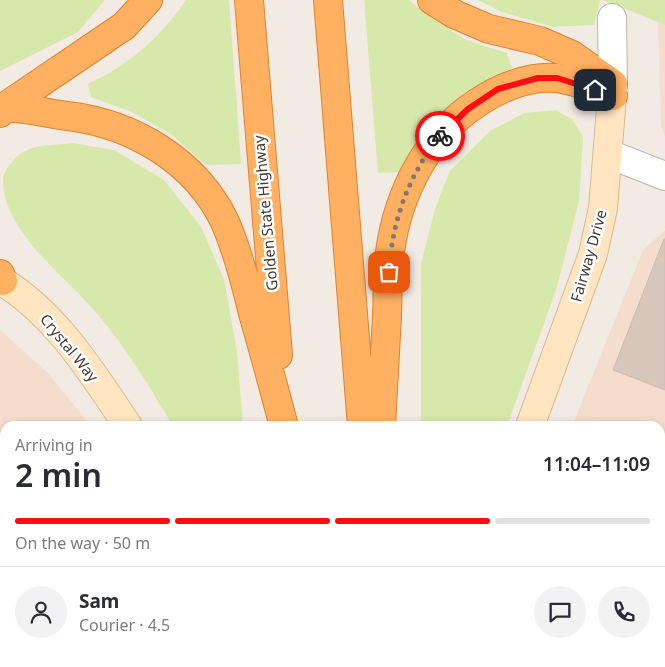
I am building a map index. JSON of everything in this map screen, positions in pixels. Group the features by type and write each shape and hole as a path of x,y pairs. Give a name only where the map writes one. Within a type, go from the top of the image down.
{"highway":[{"path":"1,110 124,26 148,0"},
{"name":"Golden State Highway","path":"249,0 283,421"},
{"path":"328,0 362,421"},
{"path":"432,0 454,14 489,29 540,41 572,55 613,90"},
{"path":"381,421 390,253 396,217 406,191 428,151 446,129 468,109 498,89 538,78 557,78 613,90"},
{"path":"1,110 92,119 124,129 157,146 184,168 206,192 224,221 236,253 282,421"}],"street":[{"name":"Fairway Drive","path":"532,421 593,254 603,208 613,90 612,18"},
{"path":"609,154 665,176"},
{"name":"Crystal Way","path":"1,279 31,303 57,328 125,421"}],"shaded area":[{"path":"658,22 665,25 665,136 661,126"},
{"path":"665,230 665,421 574,421 643,250"},
{"path":"0,330 49,374 87,421 0,421"}],"green space":[{"path":"0,0 105,0 78,32 0,71"},
{"path":"186,0 229,0 241,164 206,165 172,135 132,112 91,97 88,84 117,68 143,49 176,14"},
{"path":"364,0 409,0 426,14 466,40 507,53 512,68 477,89 406,172 378,173"},
{"path":"478,0 600,0 594,25 553,27 502,12"},
{"path":"603,0 665,0 665,25 658,22"},
{"path":"555,110 572,119 583,137 579,201 556,290 509,421 421,421 421,264 435,209 450,171 490,131 524,113"},
{"path":"73,143 114,150 164,180 201,227 224,279 237,352 243,421 170,421 143,376 109,328 31,244 10,211 4,194 3,176 16,157 32,148"}],"building":[{"path":"665,239 665,390 613,370"}],"way so far":[{"path":"389,272 396,217 409,183 428,151 440,136"}],"route":[{"path":"440,136 468,109 498,89 538,78 557,78 595,90"}]}
